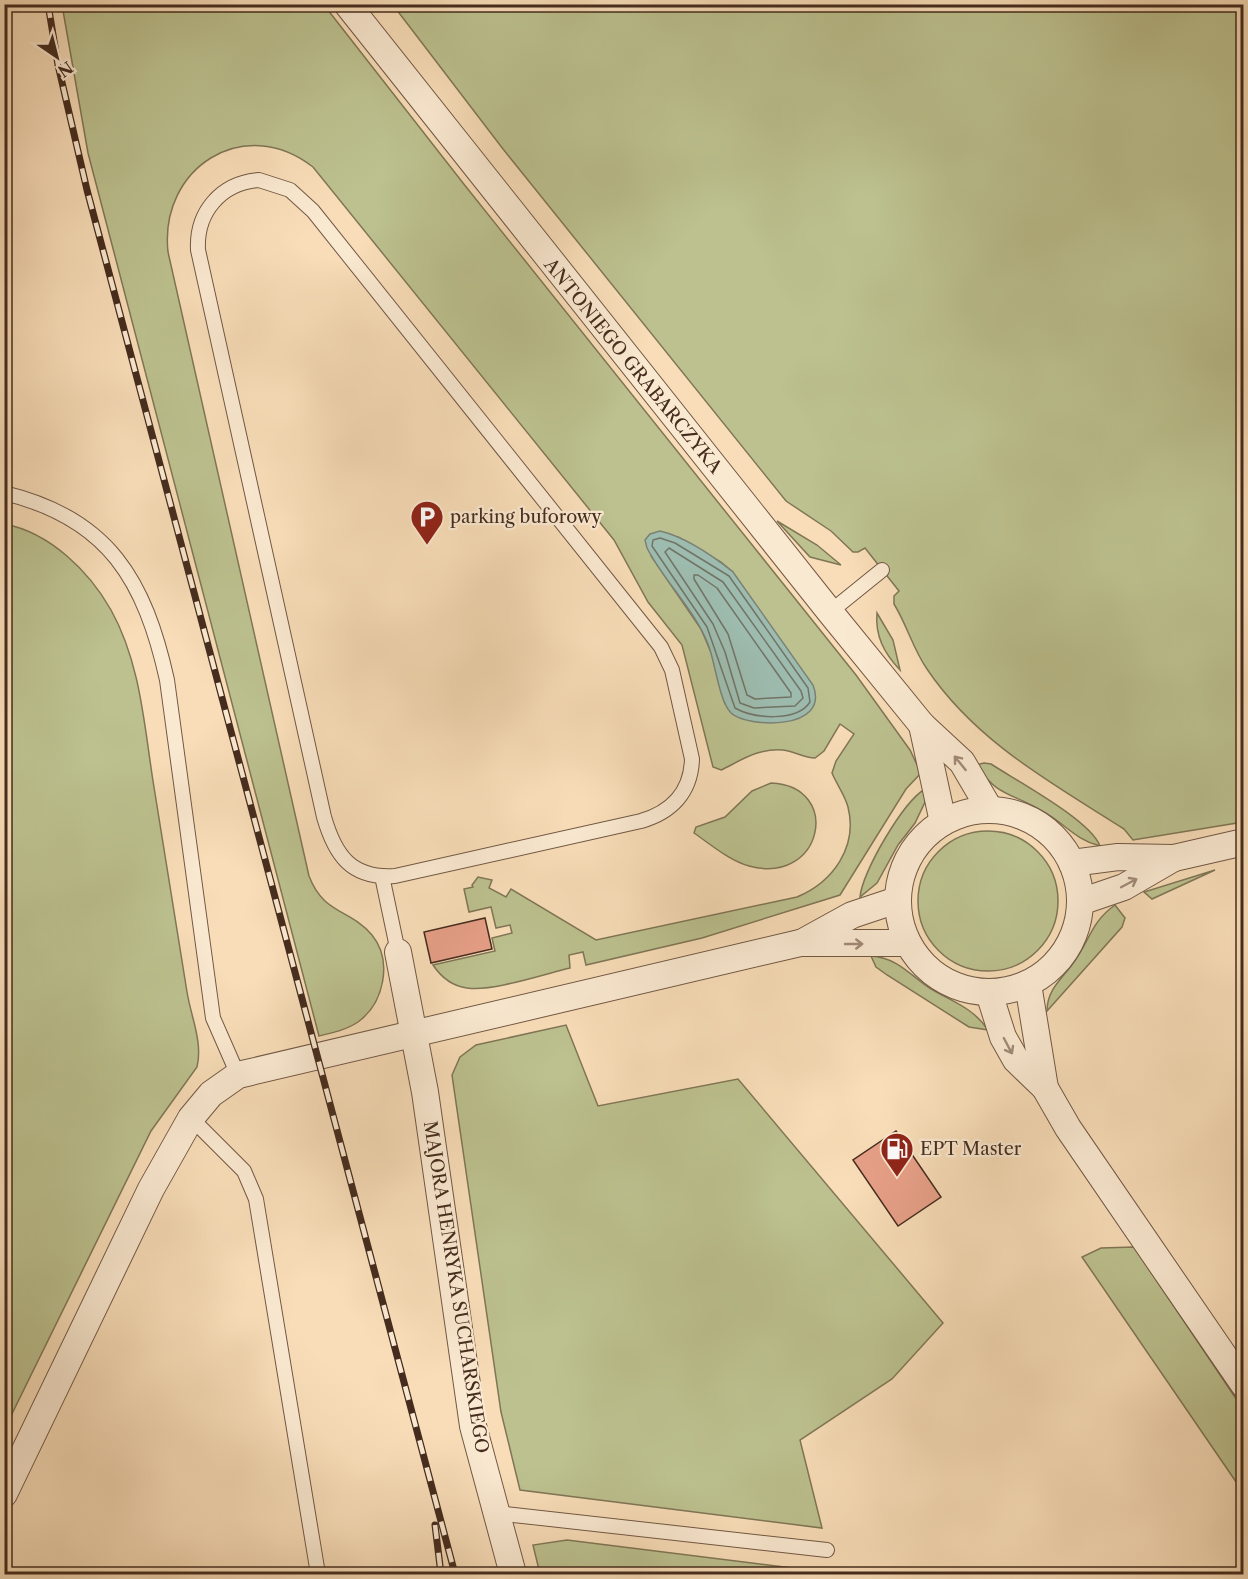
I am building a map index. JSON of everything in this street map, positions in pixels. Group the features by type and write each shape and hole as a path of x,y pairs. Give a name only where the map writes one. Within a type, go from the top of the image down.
{"street":[{"name":"ANTONIEGO GRABARCZYKA","path":"347,4 830,612 922,725 962,762 989,808"},
{"name":"ANTONIEGO GRABARCZYKA","path":"922,725 943,822"},
{"path":"989,808 1023,817 1043,828 1060,844 1072,863 1080,902 1077,927 1066,950 1050,970 1028,984 1009,991 988,993 963,990 940,979 920,962 907,943 899,921 897,900 901,876 911,853 926,834 943,822 989,808"},
{"path":"1072,863 1118,857 1174,858 1244,842"},
{"path":"1080,902 1124,887 1174,858"},
{"path":"800,944 852,915 897,900"},
{"path":"4,1494 151,1189 191,1118 211,1094 238,1075 800,944 907,943"},
{"name":"MAJORA HENRYKA SUCHARSKIEGO","path":"398,952 415,1032 473,1426 513,1575"},
{"path":"1028,984 1045,1088"},
{"path":"988,993 1003,1037 1016,1060 1045,1088 1068,1128 1240,1371"}],"lane":[{"path":"259,180 280,185 298,196 313,210 653,636 668,658 690,746 692,770 684,790 672,806 652,818 408,873 382,876 362,872 351,866 334,846 328,833 201,265 197,236 206,210 226,191 248,181 259,180"},
{"path":"4,493 37,501 69,516 97,536 121,564 141,597 158,639 167,680 213,1018 238,1075"},
{"path":"830,612 882,570"},
{"path":"382,876 398,952"},
{"path":"191,1118 244,1171 256,1199 318,1575"},
{"path":"496,1513 827,1550"}],"green space":[{"path":"62,5 324,5 463,183 856,675 910,750 921,773 906,789 840,895 702,938 586,965 583,952 569,955 570,968 504,985 477,989 462,987 447,980 436,969 433,965 495,951 492,938 512,933 510,925 496,928 491,907 469,912 464,889 473,887 478,877 492,880 489,888 506,897 511,889 596,940 797,897 810,890 832,872 846,849 850,822 848,807 832,773 836,761 854,734 840,724 824,751 815,758 774,750 750,756 721,770 713,767 682,645 648,602 614,540 313,167 287,152 260,146 234,148 211,158 192,174 177,196 169,222 168,252 309,876 315,889 329,905 355,920 372,935 382,957 383,981 374,1004 367,1014 349,1027 319,1036 88,153","holes":["678,537 721,562 733,572 725,704 713,657 701,629 651,556"]},
{"path":"393,5 1243,5 1243,822 1133,840 1124,829 1017,759 968,718 947,695 922,661 894,604 894,596 899,591 865,548 853,552 831,531 786,501 503,149"},
{"path":"777,521 817,545 841,565 810,557"},
{"path":"5,524 22,529 53,545 80,568 111,610 129,650 140,693 187,992 199,1048 197,1067 151,1131 5,1428"},
{"path":"877,613 893,640 900,670 889,657 879,637"},
{"path":"991,764 1068,813 1094,836 1100,846 1077,836 1044,812 992,784 976,765"},
{"path":"771,783 794,788 808,800 815,816 815,833 807,849 794,862 774,868 742,864 694,833 696,827 725,817 752,791"},
{"path":"925,789 925,802 915,823 898,845 877,883 860,897 868,871 885,838 906,808"},
{"path":"988,831 1015,837 1027,843 1037,852 1046,862 1052,874 1058,901 1052,928 1046,940 1037,950 1027,959 1015,965 988,971 961,965 949,959 939,950 930,940 924,928 918,901 924,874 930,862 939,852 949,843 961,837"},
{"path":"1215,870 1152,899 1144,892"},
{"path":"1115,905 1125,918 1122,927 1047,1011 1050,996 1056,984 1074,962 1101,918"},
{"path":"871,956 880,957 902,967 928,987 968,1010 988,1030 969,1027 887,975 876,967"},
{"path":"566,1025 598,1106 738,1079 943,1323 892,1379 800,1440 822,1528 520,1490 501,1412 452,1075 460,1057 476,1045"},
{"path":"1134,1247 1243,1409 1243,1492 1082,1257 1101,1248"},
{"path":"567,1540 834,1574 540,1574 533,1545"}],"water":[{"path":"660,531 698,548 733,572 813,685 815,700 810,711 799,718 769,723 740,718 731,713 723,700 711,651 702,631 647,548 645,540 650,534"}],"building":[{"path":"485,918 492,949 431,963 424,932"},
{"name":"EPT Master","path":"896,1131 941,1197 898,1226 853,1160"}],"railway":[{"path":"48,4 58,65 87,190 455,1574"},
{"path":"435,1525 441,1574"}],"place":[{"name":"parking buforowy","path":"427,546"},
{"name":"EPT Master","path":"897,1178"}]}
